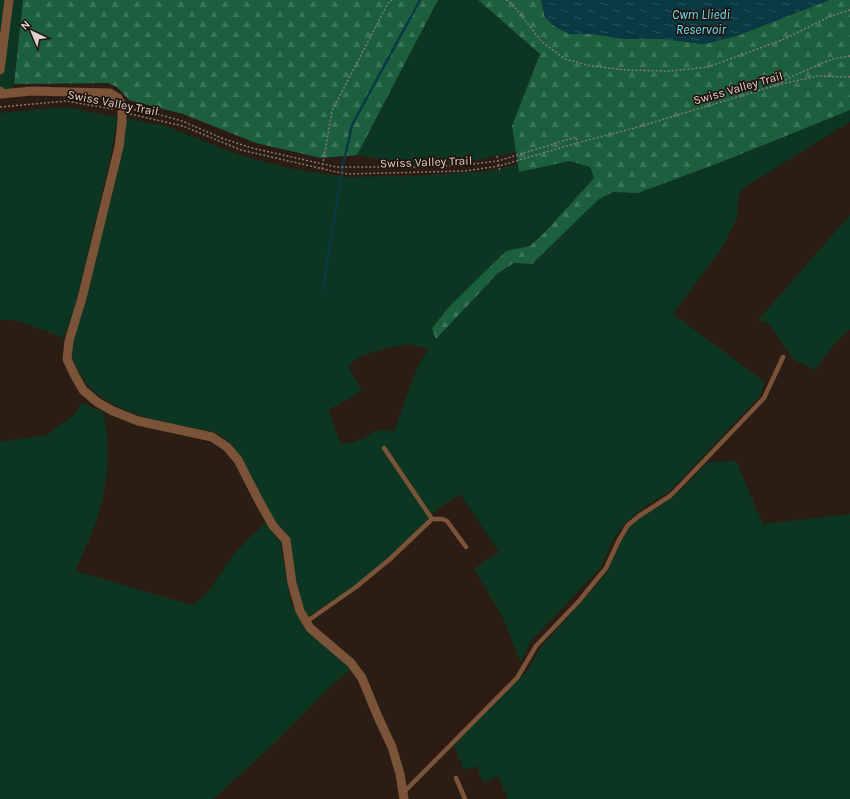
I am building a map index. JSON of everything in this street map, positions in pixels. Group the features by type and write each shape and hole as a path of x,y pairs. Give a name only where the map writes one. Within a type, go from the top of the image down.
{"street":[{"path":"0,70 9,0"},
{"path":"0,91 2,94 31,91 110,93 118,98 122,122 119,147 82,298 69,341 67,359 83,390 97,402 113,411 138,421 212,437 226,447 241,466 258,501 273,526 286,540 292,583 300,611 306,622 310,628 351,663 362,678 392,747 400,774 404,796"}],"lane":[{"path":"404,796 517,678 536,646 579,601 606,568 618,540 628,525 670,496 680,487 764,398 783,357"},
{"path":"384,448 432,519"},
{"path":"306,622 356,587 390,559 432,519 442,518 447,521 466,547"},
{"path":"456,778 465,799"}],"path":[{"path":"322,169 332,111 388,3 392,0"},
{"path":"506,0 513,5 542,42 565,59 591,66 626,70 668,71 708,67 782,40 831,16 850,10"},
{"path":"777,85 793,76 832,59 850,56"},
{"name":"Swiss Valley Trail","path":"0,107 66,101 121,109 131,114 183,126 241,150 322,169 356,174 465,170 499,166 576,143 638,127 777,85 818,76 850,78"},
{"path":"131,114 132,109 150,112 182,121 224,139 252,148 336,167 431,167 466,165 498,160 576,137 576,143"},
{"path":"250,152 252,148"},
{"path":"497,156 500,172"}],"green space":[{"path":"0,0 23,0 13,89 0,91"},
{"path":"23,0 438,0 357,155 321,158 256,143 183,114 129,100 117,87 108,83 14,84"},
{"path":"438,0 478,0 540,54 512,126 516,152 477,160 407,164 357,155"},
{"path":"478,0 541,0 545,17 569,34 593,34 624,39 664,39 704,44 739,35 829,0 850,0 850,110 729,159 638,193 613,192 599,199 532,264 514,263 498,273 436,339 432,328 450,306 506,251 530,246 546,231 594,178 590,167 570,161 519,172 512,126 540,54"},
{"path":"64,107 118,117 110,159 75,307 64,338 15,320 0,320 0,113"},
{"path":"850,110 850,122 746,186 740,192 738,199 737,219 721,249 673,314 765,382 759,397 669,492 647,505 626,522 613,539 601,567 530,642 521,662 501,614 474,569 499,552 460,494 427,518 427,522 381,565 355,586 307,617 303,611 280,528 269,513 239,455 229,442 217,433 153,420 118,407 101,397 90,388 77,369 71,354 123,142 125,118 166,126 239,155 292,169 347,177 415,176 491,171 518,164 519,172 570,161 590,167 594,178 546,231 530,246 506,251 436,338 498,273 514,263 532,264 599,199 613,192 638,193 729,159","holes":["408,344 429,349 418,365 394,431 379,430 353,443 340,443 328,410 362,391 348,367 359,357 383,349"]},
{"path":"850,215 850,329 835,343 815,370 794,360 769,324 758,320"},
{"path":"82,403 103,412 106,426 108,453 100,509 89,541 75,571 192,605 203,597 235,553 266,522 280,542 291,602 305,629 352,668 329,688 276,742 213,799 0,799 0,442 46,435 75,414"},
{"path":"736,461 763,524 850,514 850,799 508,799 498,776 483,783 477,766 464,770 454,745 528,670 541,647 597,585 607,572 629,526 640,517 660,506 681,490 708,462"}],"water":[{"name":"Cwm Lliedi Reservoir","path":"541,0 829,0 739,35 704,44 664,39 624,39 593,34 569,34 554,26 545,17"}],"waterway":[{"path":"342,170 352,125 420,0"},
{"path":"323,290 341,176"}]}
